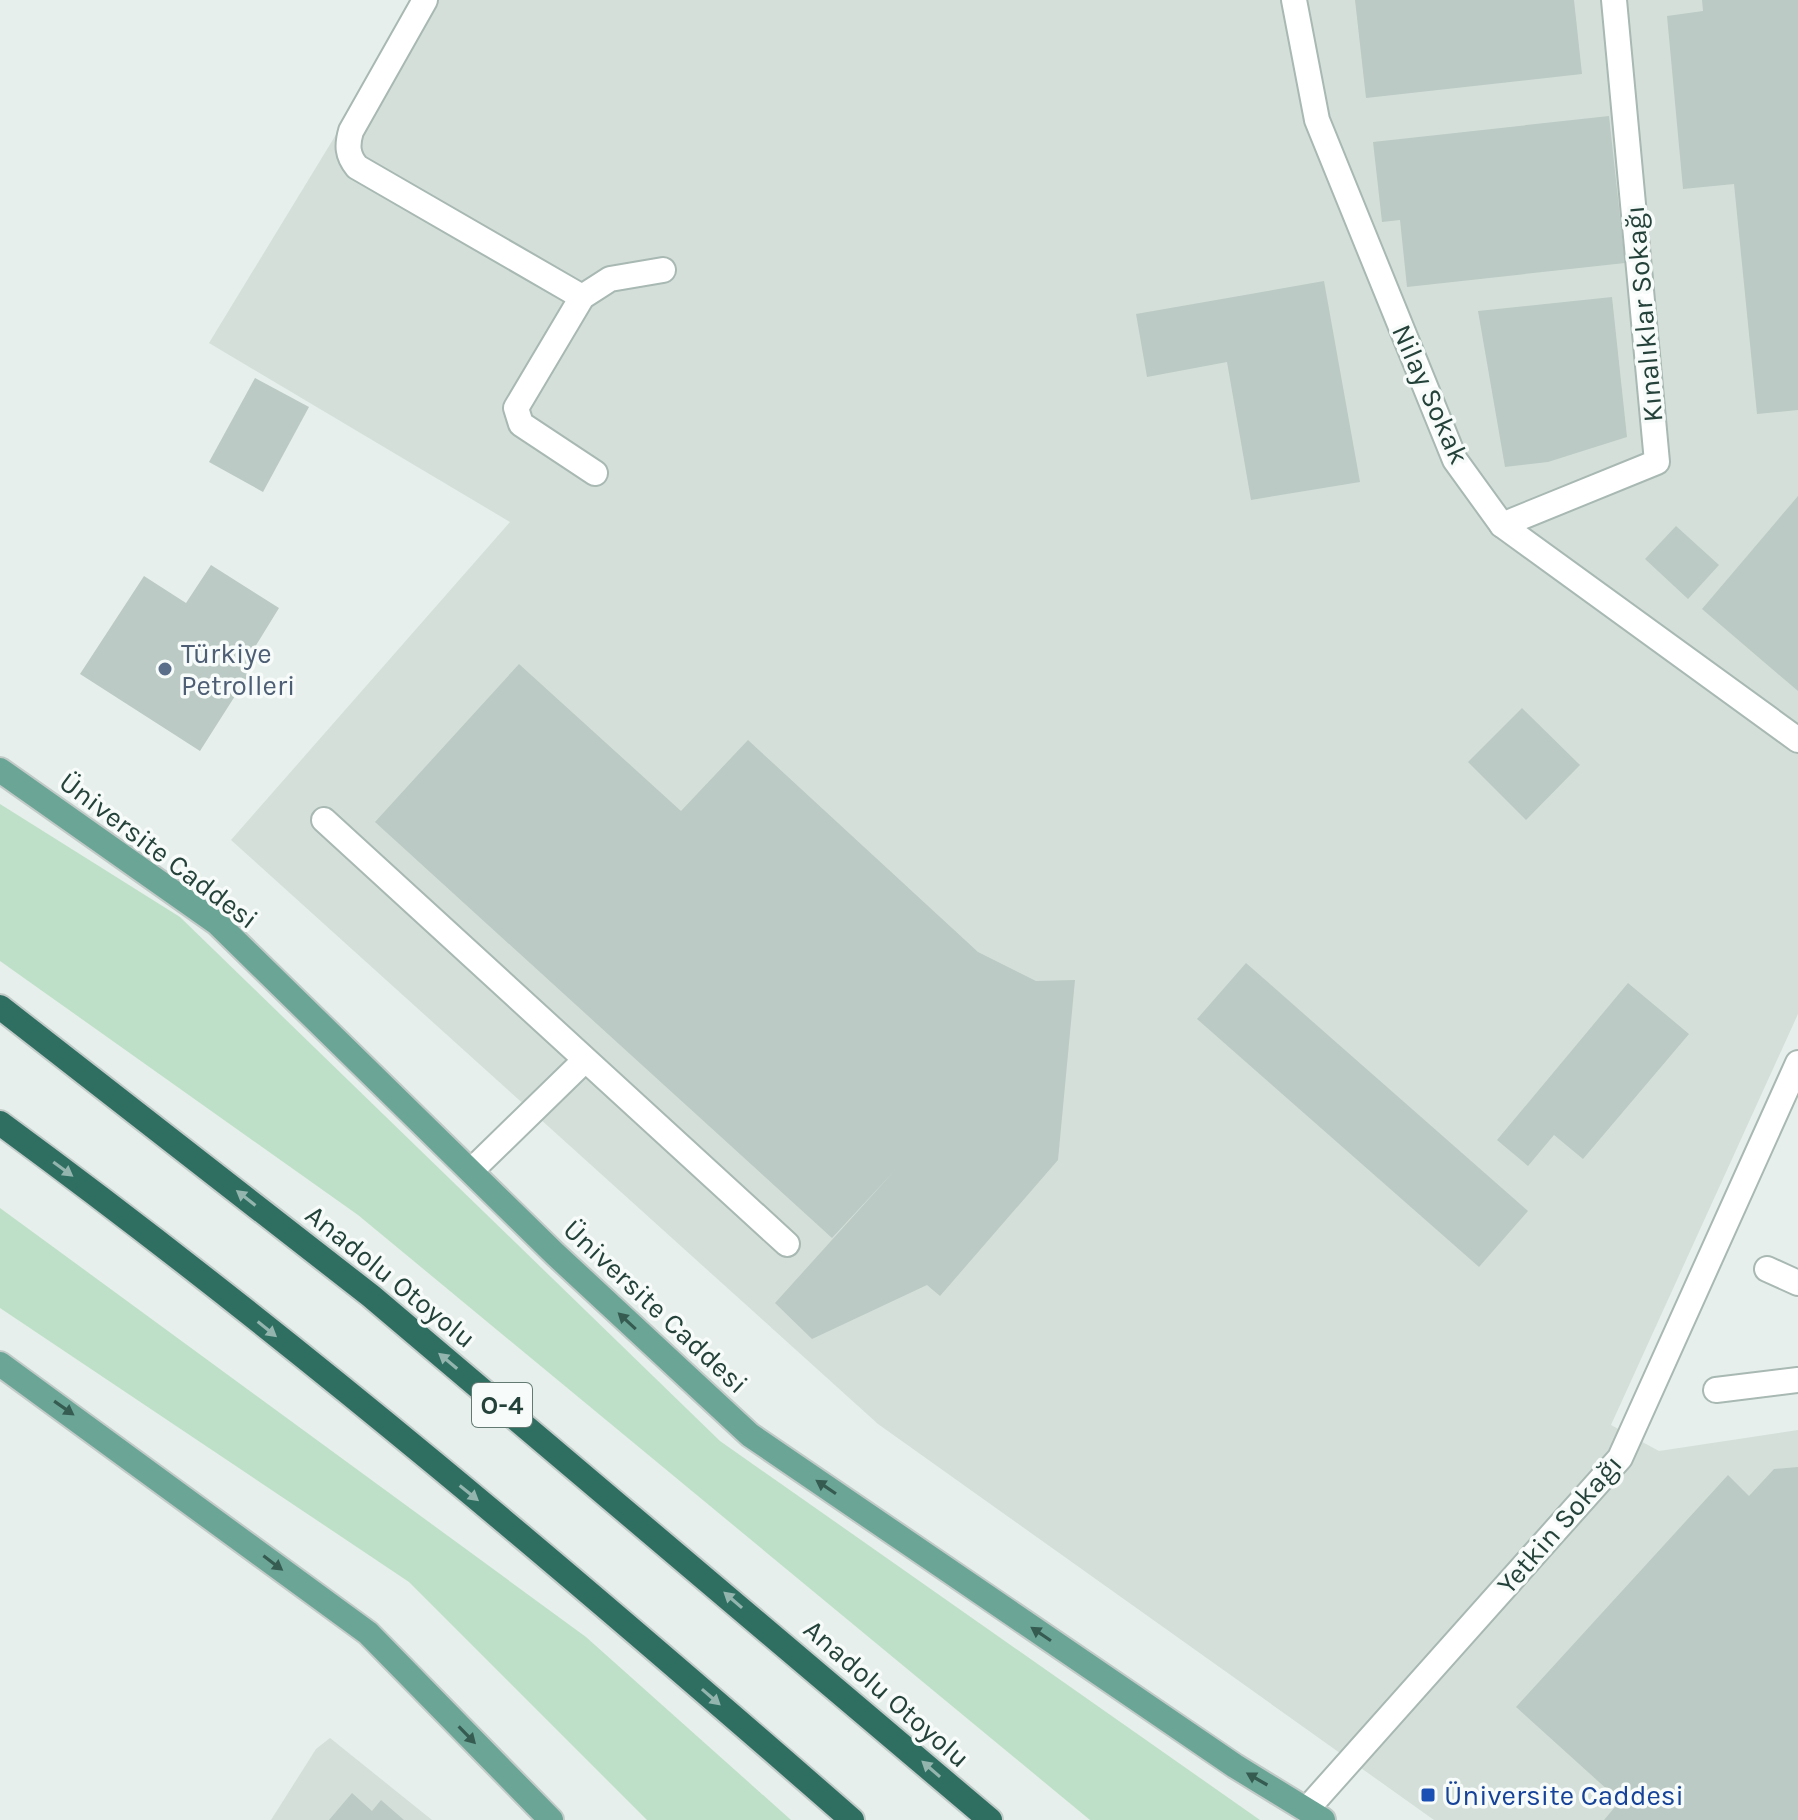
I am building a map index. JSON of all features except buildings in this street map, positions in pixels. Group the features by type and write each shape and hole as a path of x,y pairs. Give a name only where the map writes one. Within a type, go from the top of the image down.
{"highway":[{"name":"Anadolu Otoyolu","path":"0,1007 371,1296 990,1820"},
{"path":"0,1123 134,1221 576,1580 852,1820"}],"main road":[{"name":"Üniversite Caddesi","path":"0,770 217,923 471,1171 750,1435 1235,1766 1315,1814"},
{"path":"0,1364 368,1633 551,1820"}],"street":[{"path":"425,0 351,131 348,142 352,161 357,167 582,297"},
{"name":"Nilay Sokak","path":"1294,0 1317,120 1455,460 1502,525 1798,740"},
{"name":"Kınalıklar Sokağı","path":"1502,525 1657,462 1614,0"},
{"path":"595,473 521,424 517,417 520,400 582,297 610,279 663,270"},
{"path":"324,820 787,1244"},
{"path":"471,1171 585,1060"},
{"name":"Yetkin Sokağı","path":"1315,1814 1620,1458 1798,1063"},
{"path":"1767,1269 1798,1283"},
{"path":"1716,1390 1798,1380"}],"shaded area":[{"path":"418,0 1798,0 1798,1014 1611,1425 1659,1451 1798,1430 1798,1820 1434,1820 878,1424 231,840 510,522 209,343"},
{"path":"330,1738 432,1820 271,1820 316,1749"}],"green space":[{"path":"0,804 180,917 720,1441 1260,1820 1090,1820 358,1215 0,961"},
{"path":"0,1208 586,1637 791,1820 647,1820 409,1582 0,1308"}],"place":[{"name":"Türkiye Petrolleri","path":"165,669"},
{"name":"Üniversite Caddesi","path":"1428,1795"}]}
